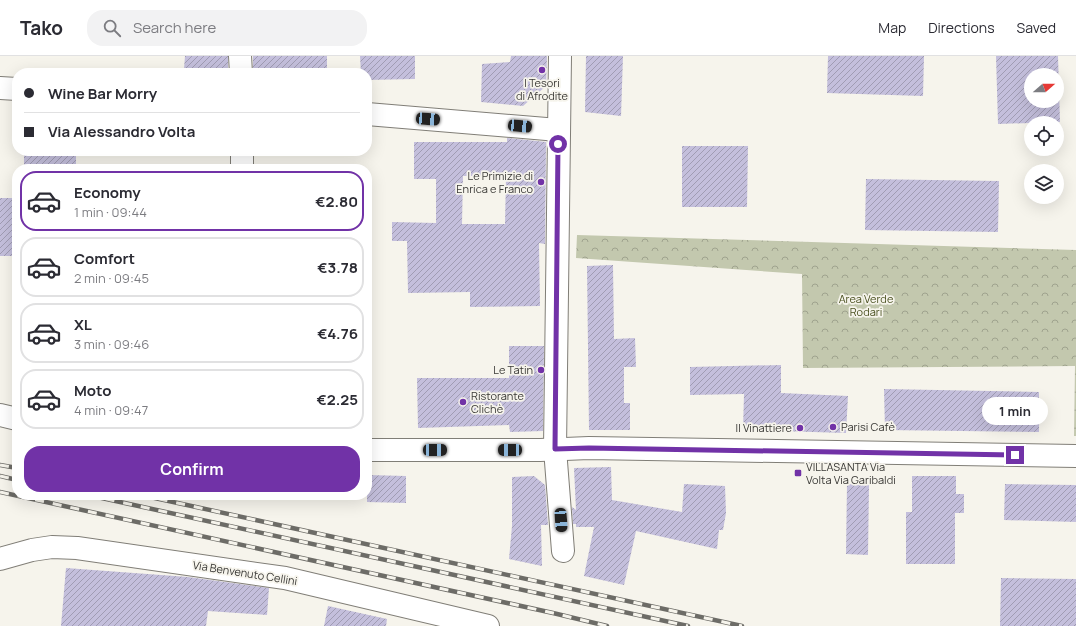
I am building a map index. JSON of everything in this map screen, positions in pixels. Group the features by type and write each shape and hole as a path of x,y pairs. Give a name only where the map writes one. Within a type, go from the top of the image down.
{"street":[{"path":"240,56 241,68"},
{"path":"560,56 555,449 563,552"},
{"path":"0,88 12,89"},
{"path":"372,114 558,130"},
{"path":"0,415 12,418"},
{"path":"372,450 597,448 1076,456"},
{"name":"Via Benvenuto Cellini","path":"0,559 45,548 77,548 285,578 488,626"}],"green space":[{"name":"Area Verde Rodari","path":"577,235 1076,250 1076,436 1074,436 1075,366 803,368 802,274 576,258"}],"building":[{"path":"185,56 228,56 228,68 184,68"},
{"path":"253,56 327,56 327,68 253,68"},
{"path":"360,56 415,56 415,79 372,80 372,68 361,68"},
{"path":"511,56 547,56 546,86 523,106 481,102 482,64 510,62"},
{"path":"586,56 623,56 621,116 585,112"},
{"path":"828,56 924,56 923,96 827,93"},
{"path":"996,56 1058,56 1058,68 1024,68 1024,108 1060,108 1060,116 1024,116 1024,123 998,124"},
{"path":"507,138 546,142 545,244 539,243 540,306 470,307 470,292 408,293 407,241 392,241 392,222 436,223 436,179 414,179 414,142 507,142","holes":["463,176 506,176 505,224 462,224"]},
{"path":"682,146 748,146 747,207 682,207"},
{"path":"24,156 76,156 76,164 24,164"},
{"path":"866,179 999,181 998,232 865,230"},
{"path":"0,198 12,198 12,256 0,256"},
{"path":"613,265 614,339 635,338 636,367 624,367 624,403 630,403 630,430 589,430 587,266"},
{"name":"Ristorante Clichè","path":"509,346 544,346 543,431 510,432 509,425 418,428 417,378 509,378"},
{"path":"781,365 781,393 848,396 846,433 743,430 744,394 690,395 690,367"},
{"path":"884,389 1039,392 1039,432 885,430"},
{"path":"611,467 612,500 682,512 684,484 725,486 726,513 723,530 719,530 717,549 636,531 624,585 584,576 594,527 576,527 576,524 573,524 572,507 576,510 574,468"},
{"path":"372,475 406,476 406,503 367,502 367,500 372,500"},
{"path":"534,476 545,485 548,525 541,525 542,566 509,559 512,526 512,477"},
{"path":"912,476 956,476 956,494 964,494 964,513 955,513 955,564 906,564 906,512 912,512"},
{"path":"847,484 869,485 868,555 846,554"},
{"path":"1005,484 1076,485 1076,522 1004,520"},
{"path":"66,568 188,577 269,588 267,615 208,611 206,626 61,626"},
{"path":"1001,578 1076,579 1076,626 1000,626"},
{"path":"328,606 387,619 386,626 324,626"}],"railway":[{"path":"0,465 12,467"},
{"path":"0,476 12,479"},
{"path":"0,492 12,495"},
{"path":"37,500 607,626"},
{"path":"111,500 688,626"},
{"path":"164,500 742,626"}],"place":[{"name":"I Tesori di Afrodite","path":"542,70"},
{"name":"Le Primizie di Enrica e Franco","path":"541,182"},
{"name":"Le Tatin","path":"541,370"},
{"name":"Ristorante Clichè","path":"463,402"},
{"name":"Parisi Cafè","path":"833,427"},
{"name":"Il Vinattiere","path":"800,428"},
{"name":"VILLASANTA Via Volta Via Garibaldi","path":"798,473"}],"route":[{"path":"558,144 555,449 589,448 1015,455"}]}
